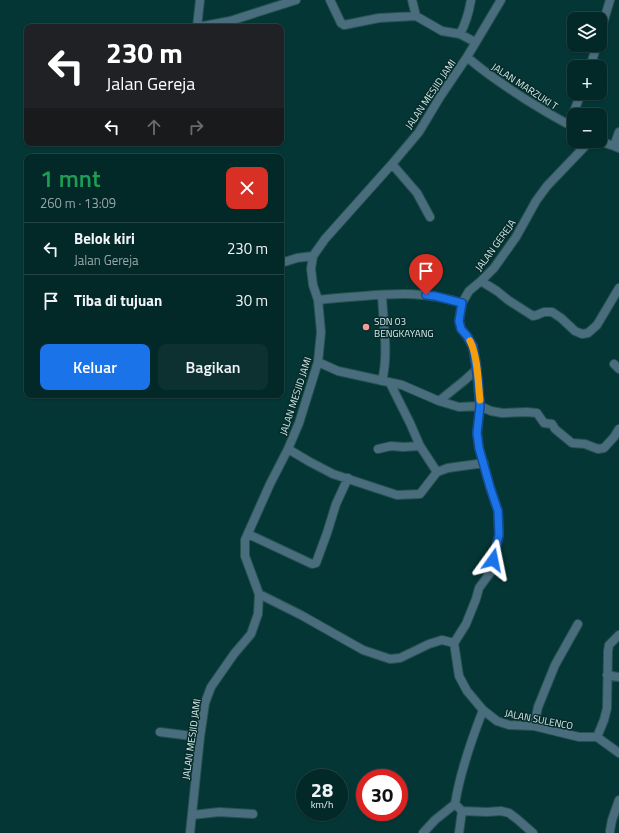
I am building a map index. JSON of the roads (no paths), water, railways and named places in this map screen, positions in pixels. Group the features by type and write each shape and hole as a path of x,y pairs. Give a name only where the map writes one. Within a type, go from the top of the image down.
{"street":[{"path":"197,24 200,0"},
{"path":"214,24 230,21 296,0"},
{"path":"330,0 341,23 344,25 379,18 416,16 442,31 460,34 475,42"},
{"path":"412,0 416,16"},
{"path":"460,34 468,15 471,0"},
{"name":"JALAN MESJID JAMI","path":"190,833 205,702 211,687 234,654 251,634 258,614 260,594 245,556 245,540 299,423 318,362 321,332 318,300 313,285 311,269 313,256 325,239 392,164 418,132 502,0"},
{"path":"606,12 610,0"},
{"name":"JALAN MARZUKI T","path":"467,57 509,88 567,123"},
{"path":"616,147 619,132"},
{"name":"JALAN GEREJA","path":"462,303 469,291 494,268 516,237 536,201 547,186 583,148"},
{"path":"392,164 417,193 430,217"},
{"path":"284,262 297,258 313,256"},
{"path":"481,281 533,316 537,316 544,312 552,312 582,334 588,333 597,325 619,288"},
{"path":"260,594 363,650 390,659 400,658 429,644 442,640 454,643 466,624 479,588 490,573 499,535 498,511 479,448 477,433 480,406 477,369 473,346 461,329 459,321 462,303 435,296 417,294 318,300"},
{"path":"382,295 385,347 384,371 386,382 410,423 420,446 437,472"},
{"path":"318,362 338,371 402,385 439,401 459,407 480,406 491,411 502,413 537,413 544,423 552,424 555,429 572,443 585,444 598,449 604,448 619,428"},
{"path":"439,401 477,369"},
{"path":"378,449 391,446 420,446"},
{"path":"288,449 333,474 396,495 420,494 437,472 448,468 484,463"},
{"path":"248,534 312,564 316,563 336,504 348,478"},
{"path":"534,726 538,707 555,665 578,624"},
{"path":"619,635 609,645 607,708 597,737 619,753"},
{"name":"JALAN SULENCO","path":"454,643 459,676 467,691 483,710 497,721 509,725 534,726 579,737 597,737"},
{"path":"607,675 619,678"},
{"path":"423,833 435,820 455,804 457,790 470,742 483,710"},
{"path":"160,732 200,737"},
{"path":"619,800 608,832 619,833"},
{"path":"455,804 462,812 501,811 508,813 533,833"},
{"path":"192,815 219,812 253,814"},
{"path":"459,833 462,812"}],"place":[{"name":"SDN 03 BENGKAYANG","path":"366,327"}]}
